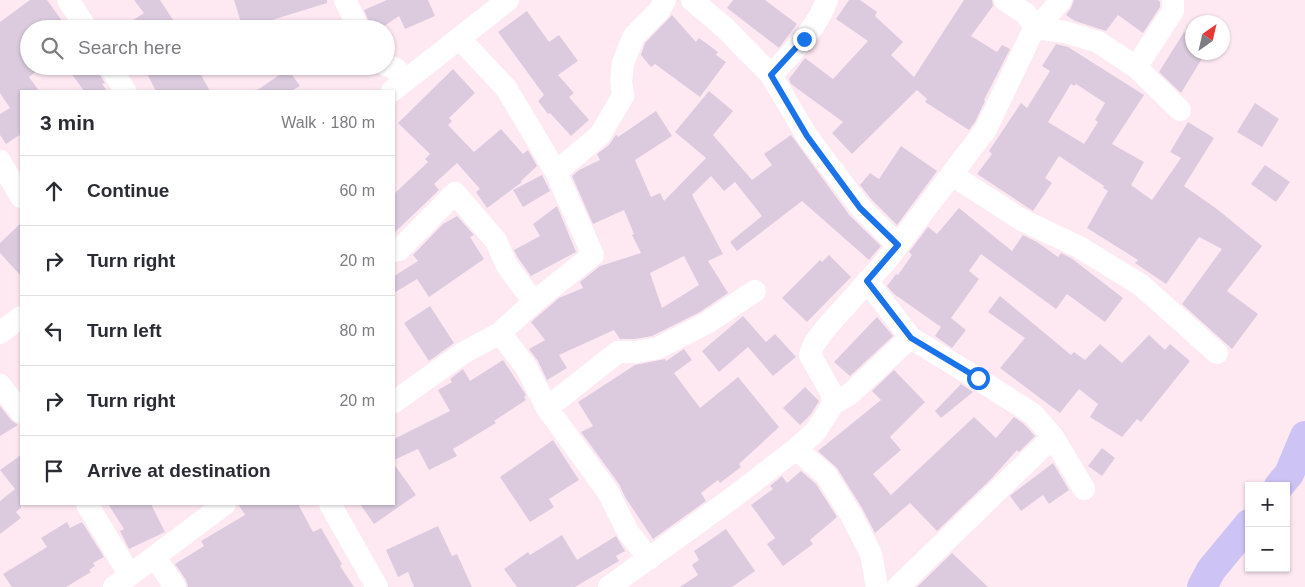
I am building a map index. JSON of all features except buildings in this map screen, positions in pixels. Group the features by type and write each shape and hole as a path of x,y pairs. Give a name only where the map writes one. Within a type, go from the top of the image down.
{"street":[{"path":"68,0 81,20"},
{"path":"345,0 355,20"},
{"path":"398,87 508,0"},
{"path":"556,172 600,135 623,96 621,81 623,63 634,36 659,11 665,0"},
{"path":"692,0 725,28 771,75 807,136 860,208 898,245"},
{"path":"771,75 804,39 822,14 827,0"},
{"path":"1005,0 1026,14 1036,28 1065,32 1098,42 1136,67 1180,110"},
{"path":"833,404 831,392 810,355 814,344 898,245 986,129 1036,28 1061,0"},
{"path":"1136,67 1173,11 1173,0"},
{"path":"395,401 463,353 500,333 534,302 593,256 556,172 506,88 460,39"},
{"path":"395,69 398,87"},
{"path":"115,75 124,90"},
{"path":"0,161 20,195"},
{"path":"952,175 1022,220 1079,247 1141,285 1217,354"},
{"path":"395,251 399,250 455,193 496,241 507,266 534,302"},
{"path":"867,281 911,338 978,378 1032,414 1053,437 1084,488"},
{"path":"547,408 618,352 636,352 658,348 707,323 755,291"},
{"path":"0,333 20,318"},
{"path":"500,333 526,367 547,408 608,492 628,532 649,559"},
{"path":"609,587 796,449 816,431 833,404 850,394 911,338"},
{"path":"0,385 20,411"},
{"path":"898,587 1053,437"},
{"path":"796,449 826,475 851,515 871,554 877,587"},
{"path":"87,505 121,581 224,505"},
{"path":"331,505 377,587"},
{"path":"155,557 175,587"}],"waterway":[{"path":"1282,482 1289,474 1305,436"},
{"path":"1202,587 1211,570 1247,527"}],"route":[{"path":"804,39 771,75 807,136 860,208 898,245 867,281 911,338 978,378"}]}
